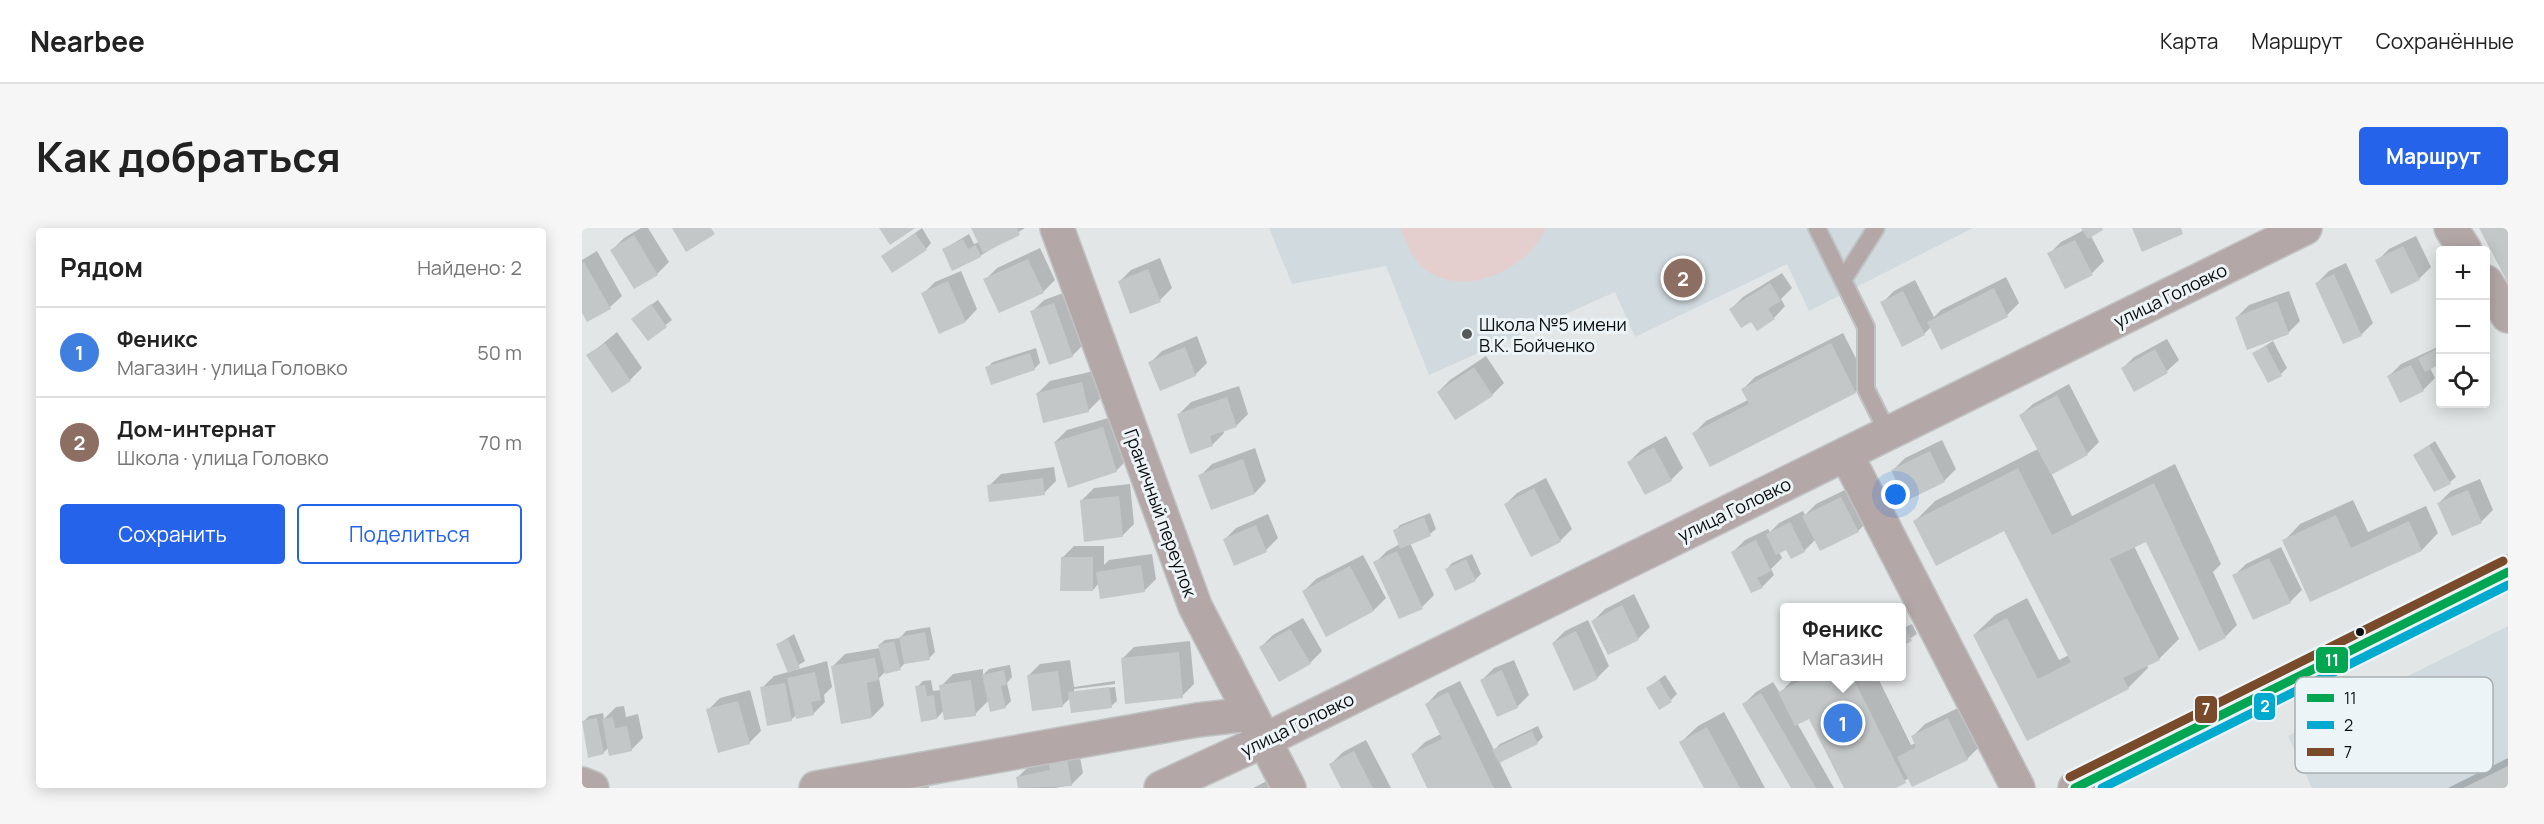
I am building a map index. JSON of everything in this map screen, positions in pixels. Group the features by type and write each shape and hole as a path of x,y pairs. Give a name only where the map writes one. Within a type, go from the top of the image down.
{"main road":[{"path":"2298,677 2508,572"},
{"path":"2075,788 2295,678"}],"street":[{"name":"Граничный переулок","path":"1057,228 1195,606 1289,788"},
{"name":"улица Головко","path":"1161,788 1256,728 1846,454 2305,228"},
{"path":"2451,228 2462,246"},
{"path":"2490,288 2508,316"},
{"path":"1846,454 2018,788"},
{"path":"816,788 1197,720 1256,728"},
{"path":"582,784 592,788"}],"lane":[{"path":"1817,228 1866,327 1866,388 1888,433"},
{"path":"1843,280 1876,228"}],"shaded area":[{"path":"1269,228 1973,228 1809,311 1787,264 1635,337 1615,292 1429,375 1386,266 1292,284"},
{"path":"1400,228 1546,228 1538,242 1513,266 1480,280 1463,282 1446,280 1424,269 1412,253"},
{"path":"2508,626 2508,788 2312,788 2305,773 2493,773 2493,677 2406,677"},
{"path":"2295,732 2295,751 2288,736"}],"building":[{"path":"672,228 711,228 715,234 686,252"},
{"path":"879,228 915,228 890,245"},
{"path":"971,228 1017,228 1020,235 983,253"},
{"path":"2081,228 2102,228 2103,230 2088,239"},
{"path":"2132,228 2181,228 2183,234 2142,252"},
{"path":"2479,228 2508,228 2508,283 2490,246"},
{"path":"915,233 927,250 892,273 881,256"},
{"path":"634,235 658,275 634,289 610,250"},
{"path":"963,239 968,249 976,245 981,257 952,271 942,249"},
{"path":"2075,240 2093,275 2065,289 2047,253"},
{"path":"2403,246 2420,280 2391,294 2375,260"},
{"path":"1028,259 1044,293 999,313 983,279"},
{"path":"584,262 611,309 587,322 582,313 582,263"},
{"path":"1148,269 1161,302 1130,314 1118,281"},
{"path":"2334,274 2362,336 2343,344 2315,283"},
{"path":"948,281 966,322 939,334 921,293"},
{"path":"1770,283 1781,301 1768,309 1775,319 1757,331 1751,322 1741,328 1729,309"},
{"path":"1994,288 2008,317 1941,350 1927,322"},
{"path":"1903,291 1925,335 1902,347 1880,302"},
{"path":"2277,301 2289,334 2247,350 2235,317"},
{"path":"1054,303 1073,357 1049,365 1030,311"},
{"path":"651,304 667,327 648,341 631,319"},
{"path":"605,343 631,381 612,393 586,355"},
{"path":"1831,343 1856,393 1710,467 1692,433 1749,404 1741,389"},
{"path":"2266,346 2282,376 2268,383 2252,353"},
{"path":"1185,347 1196,376 1160,391 1148,362"},
{"path":"2155,349 2168,373 2134,392 2121,368"},
{"path":"2436,349 2436,366 2425,372 2418,359"},
{"path":"1030,353 1035,370 991,385 985,367"},
{"path":"2411,365 2424,391 2400,403 2387,376"},
{"path":"1474,367 1493,396 1455,420 1437,392"},
{"path":"1082,382 1089,412 1043,423 1036,393"},
{"path":"2057,395 2088,455 2051,475 2019,415"},
{"path":"1227,397 1237,427 1210,436 1213,446 1190,454 1177,414"},
{"path":"1103,427 1117,472 1068,488 1054,442"},
{"path":"2429,445 2451,484 2434,492 2413,455"},
{"path":"1654,447 1672,481 1645,495 1627,462"},
{"path":"1930,451 1945,482 1906,501 1891,470"},
{"path":"1243,459 1255,494 1211,510 1198,475"},
{"path":"2018,468 2052,535 2154,483 2226,638 2199,651 2146,542 2110,559 2160,660 2123,678 2129,689 2027,741 1973,635 2007,618 2038,679 2071,662 2004,531 1936,566 1913,521"},
{"path":"1043,478 1045,495 989,502 987,485"},
{"path":"1534,488 1561,542 1531,557 1504,504"},
{"path":"2468,490 2482,523 2452,536 2437,503"},
{"path":"1119,496 1123,537 1084,542 1080,500"},
{"path":"1841,497 1859,532 1820,551 1802,516"},
{"path":"2336,515 2351,548 2409,521 2422,551 2310,602 2282,540"},
{"path":"1424,517 1431,536 1400,549 1393,530"},
{"path":"1790,522 1805,552 1791,559 1786,550 1776,555 1766,534"},
{"path":"1256,525 1267,552 1234,566 1223,539"},
{"path":"1756,540 1771,571 1757,578 1763,588 1751,593 1731,552"},
{"path":"1397,551 1423,609 1399,619 1373,562"},
{"path":"1061,557 1093,557 1093,591 1060,591"},
{"path":"2269,558 2291,603 2253,620 2232,575"},
{"path":"1466,559 1476,581 1455,591 1445,569"},
{"path":"1141,565 1145,592 1100,599 1096,572"},
{"path":"1350,566 1374,611 1326,637 1302,591"},
{"path":"1622,605 1639,640 1608,655 1591,621"},
{"path":"1290,629 1311,664 1279,682 1259,647"},
{"path":"1906,629 1912,641 1906,644"},
{"path":"1576,631 1598,679 1574,691 1552,643"},
{"path":"925,632 930,660 904,664 899,637"},
{"path":"788,639 800,668 788,673 776,644"},
{"path":"894,641 901,670 885,674 878,645"},
{"path":"1179,652 1183,698 1125,704 1121,658"},
{"path":"875,658 879,680 867,683 872,718 841,724 831,666"},
{"path":"1004,670 1007,685 1001,686 1006,708 990,712 982,675"},
{"path":"1502,670 1518,708 1497,717 1480,680"},
{"path":"1058,671 1063,707 1032,711 1027,675"},
{"path":"815,672 821,700 811,702 814,715 796,719 787,678"},
{"path":"971,680 976,716 944,720 939,685"},
{"path":"1659,680 1672,702 1659,710 1646,688"},
{"path":"1800,681 1855,681 1906,783 1896,788 1844,788 1809,719 1795,726 1778,692"},
{"path":"785,683 792,721 767,726 760,687"},
{"path":"925,685 927,696 934,695 937,719 921,722 915,686"},
{"path":"1109,687 1112,708 1071,713 1068,692"},
{"path":"1448,692 1494,788 1427,788 1411,754 1442,739 1425,704"},
{"path":"1761,693 1816,788 1791,788 1742,704"},
{"path":"738,701 750,744 718,753 706,709"},
{"path":"613,717 615,728 627,726 632,751 609,756 602,719"},
{"path":"597,718 604,754 588,758 582,721"},
{"path":"1948,718 1968,760 1912,787 1897,757 1916,747 1911,736"},
{"path":"1707,727 1740,788 1704,788 1679,742"},
{"path":"1532,731 1538,744 1499,763 1492,750"},
{"path":"1354,751 1373,788 1341,788 1329,764"},
{"path":"1067,758 1072,786 1018,788 1016,777 1050,770 1048,761"},
{"path":"2508,766 2508,788 2463,788"}],"transit line":[{"name":"7","path":"2070,777 2503,561"},
{"name":"11","path":"2298,677 2508,572"},
{"name":"2","path":"2324,677 2508,585"},
{"name":"11","path":"2075,788 2295,678"},
{"name":"2","path":"2102,788 2295,692"}],"place":[{"name":"Дом-интернат","path":"1683,278"},
{"name":"Школа №5 имени В.К. Бойченко","path":"1467,334"},
{"name":"Феникс","path":"1843,723"}]}
